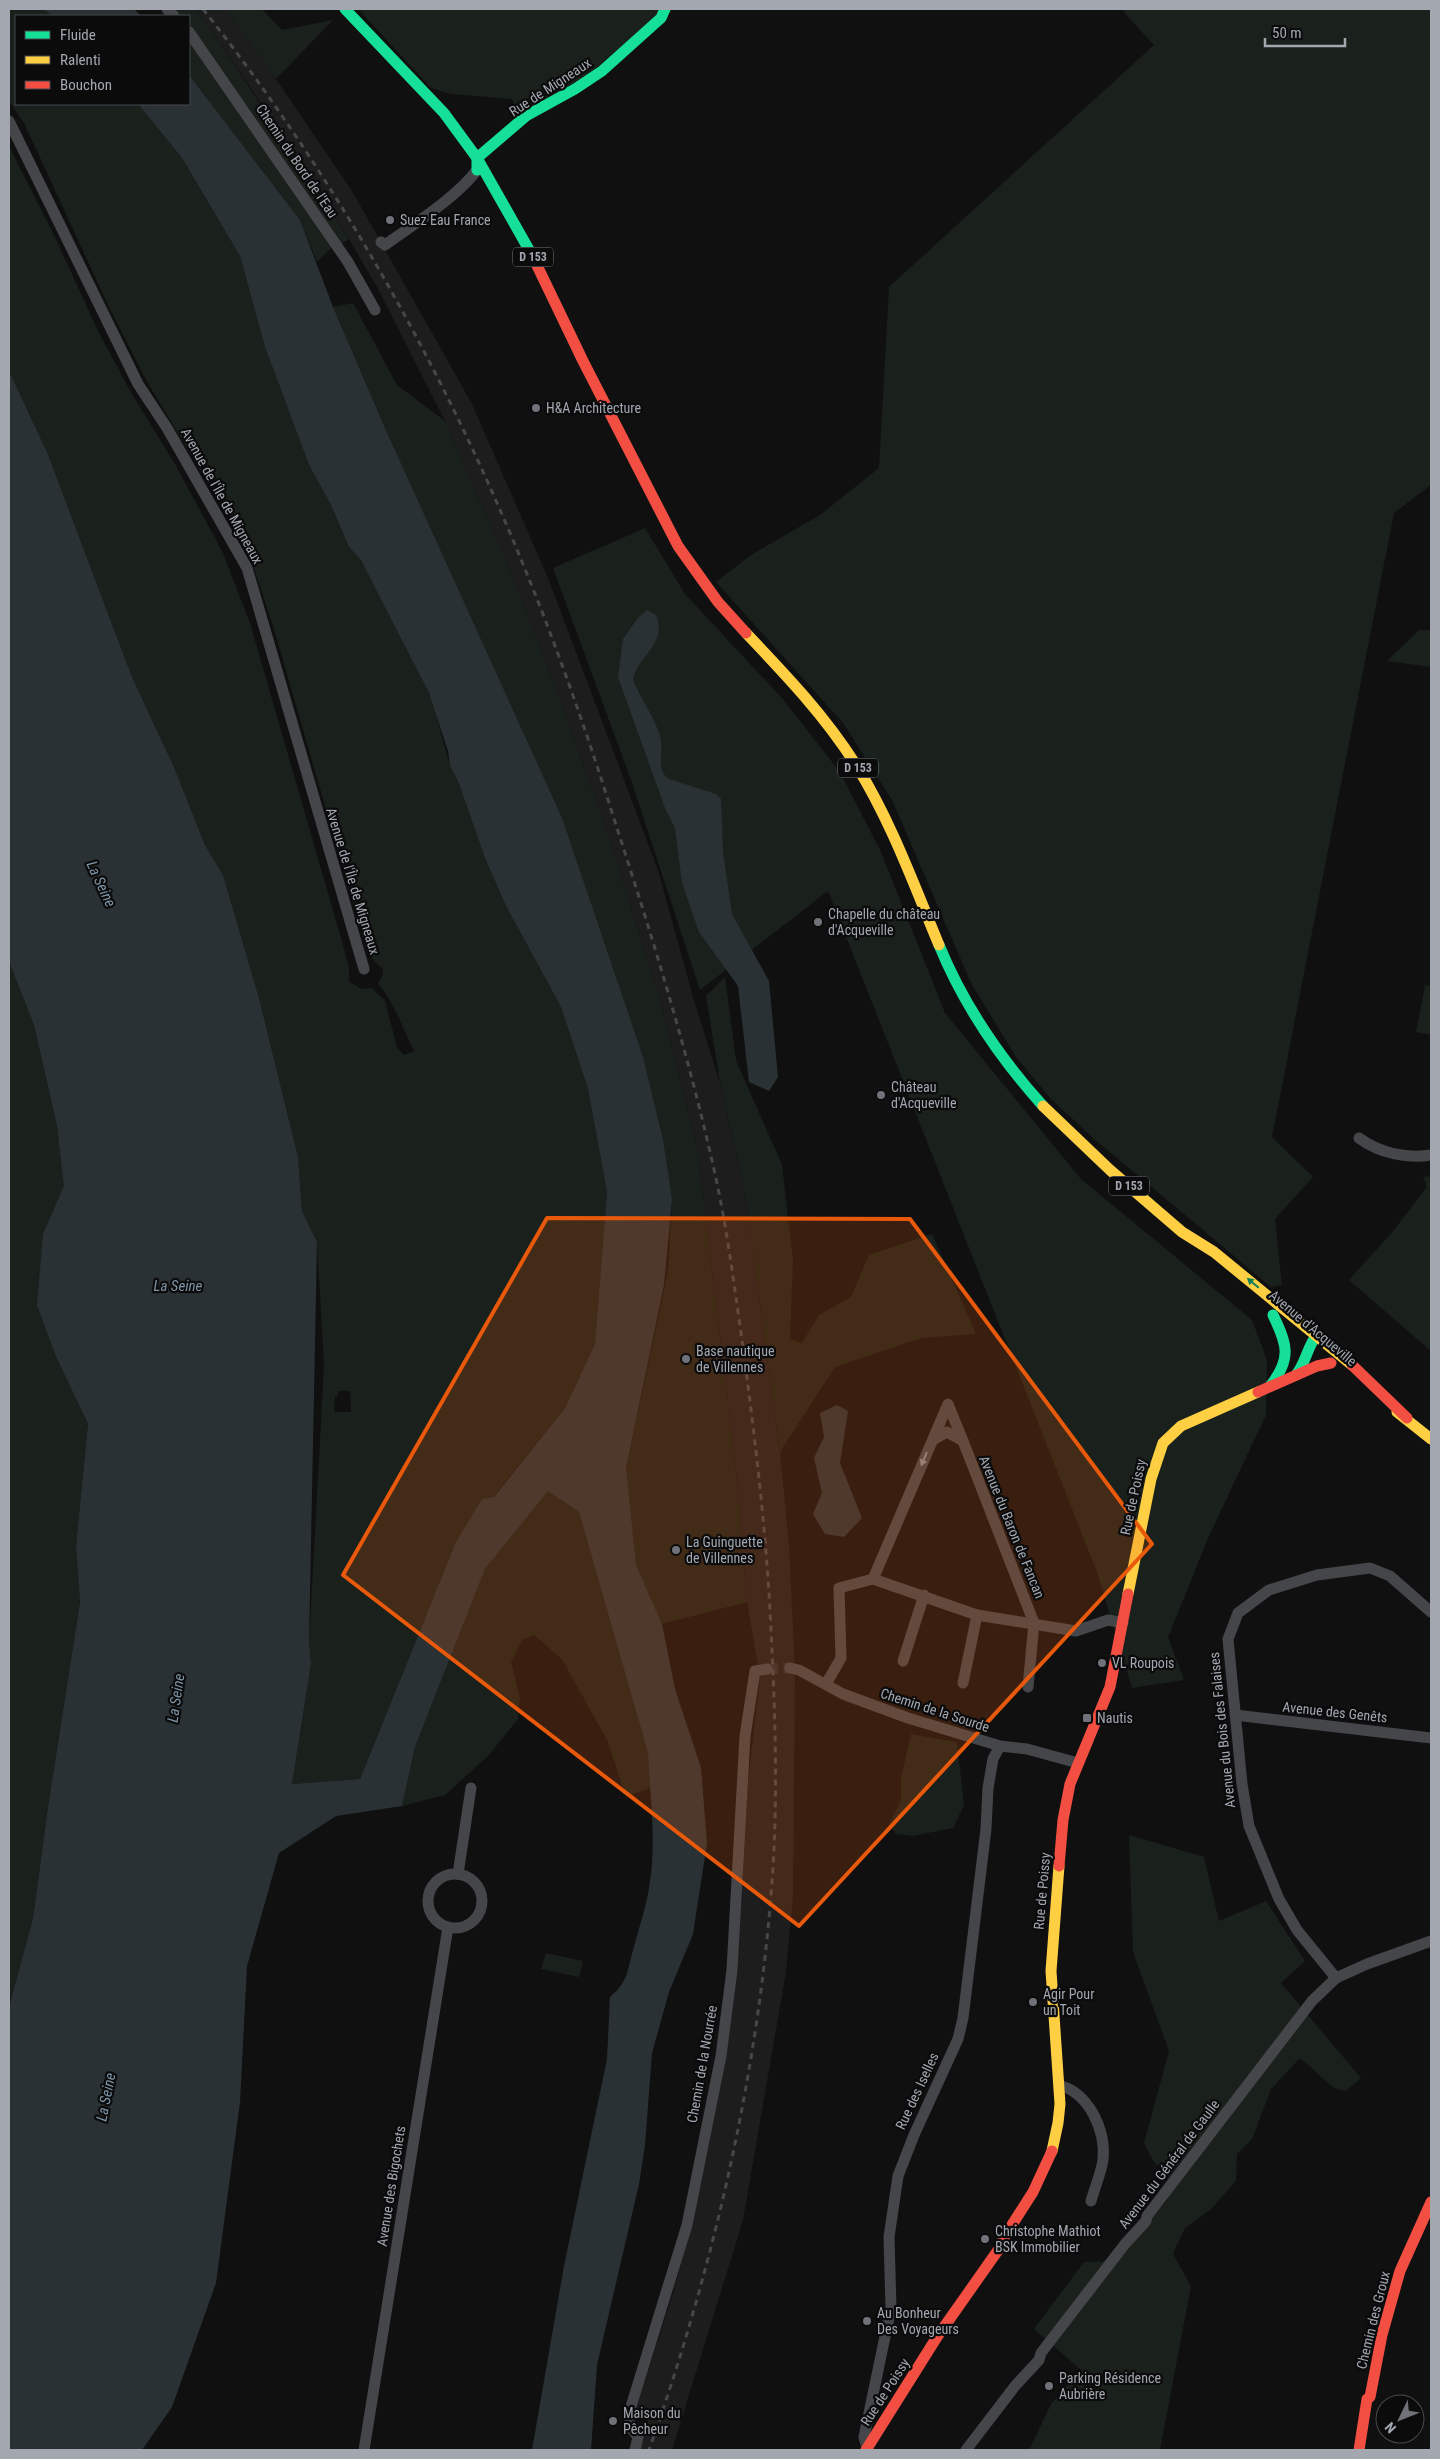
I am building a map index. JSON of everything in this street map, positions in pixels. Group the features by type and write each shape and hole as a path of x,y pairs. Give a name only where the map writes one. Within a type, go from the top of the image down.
{"main road":[{"name":"D 153","path":"334,9 434,114 477,164"},
{"name":"D 153","path":"345,9 444,112 528,246 583,361 665,524 692,567 734,622 816,709 856,765 888,823 952,977 994,1046 1029,1092 1055,1120 1182,1232 1214,1252 1304,1325 1313,1340 1372,1382 1407,1418"},
{"name":"Rue de Migneaux","path":"477,164 526,116 575,90 602,71 661,18 666,9"},
{"name":"Avenue d'Acqueville","path":"1182,1232 1231,1280 1273,1315 1313,1340 1331,1363 1407,1418 1431,1439"},
{"path":"1273,1315 1288,1355"},
{"path":"1270,1385 1281,1373 1288,1355 1301,1345 1313,1340"},
{"path":"1296,1375 1307,1358 1313,1340"},
{"name":"Rue de Poissy","path":"866,2449 918,2370 937,2337 1001,2246 1038,2184 1053,2150 1060,2121 1051,1956 1063,1820 1070,1784 1110,1687 1151,1479 1163,1443 1181,1426 1194,1419 1270,1385 1317,1366 1331,1363"},
{"name":"Chemin des Groux","path":"1359,2450 1367,2399 1370,2396 1382,2335 1400,2271 1431,2202"}],"street":[{"name":"Chemin du Bord de l'Eau","path":"190,33 348,262 375,310"},
{"name":"Avenue de l'Île de Migneaux","path":"9,121 138,384 168,428 247,568 364,969"},
{"path":"381,242 385,245 468,182 477,164"},
{"path":"1359,1138 1371,1147 1389,1152 1418,1157 1431,1155"},
{"name":"Avenue du Baron de Fancan","path":"873,1578 948,1404 1034,1623"},
{"path":"932,1440 947,1432 962,1441"},
{"name":"Avenue du Bois des Falaises","path":"1336,1978 1297,1930 1279,1899 1264,1868 1246,1814 1228,1639 1238,1613 1269,1590 1317,1575 1370,1568 1390,1576 1431,1612"},
{"path":"826,1684 841,1658 839,1588 873,1578 977,1615 1076,1631 1108,1620 1123,1623"},
{"path":"903,1662 924,1595"},
{"path":"963,1683 977,1615"},
{"path":"1028,1687 1034,1623"},
{"name":"Chemin de la Sourde","path":"790,1668 799,1670 862,1702 1000,1746 1027,1749 1078,1763"},
{"name":"Chemin de la Nourrée","path":"635,2450 638,2437 630,2427 629,2412 687,2225 721,2056 732,1970 745,1736 755,1671 767,1669"},
{"name":"Avenue des Genêts","path":"1235,1715 1431,1738"},
{"name":"Rue des Iselles","path":"866,2449 864,2437 891,2308 889,2236 894,2195 908,2149 958,2039 963,2018 986,1829 988,1788 994,1759 1000,1746"},
{"path":"458,1874 471,1788"},
{"path":"458,1874 473,1882 479,1889 481,1906 478,1914 465,1926 448,1927 433,1917 428,1900 429,1892 440,1878 458,1874"},
{"name":"Avenue des Bigochets","path":"364,2450 448,1927"},
{"name":"Avenue du Général de Gaulle","path":"966,2450 1015,2386 1039,2360 1041,2354 1125,2244 1146,2221 1147,2216 1312,2001 1336,1978 1367,1964 1431,1941"},
{"path":"1059,2085 1074,2090 1082,2098 1090,2109 1100,2132 1103,2159 1091,2200"}],"highlighted area":[{"path":"547,1218 910,1219 1152,1544 799,1926 343,1575"}],"shaded area":[{"path":"9,9 44,9 51,15 15,15 15,105 139,105 182,158 240,256 265,347 309,465 331,505 349,547 361,560 395,623 432,700 450,766 458,781 485,858 506,906 561,1007 588,1089 607,1192 595,1344 565,1408 455,1544 360,1779 292,1784 311,1664 309,1643 324,1364 317,1242 302,1211 298,1157 259,998 223,875 205,845 174,767 132,677 47,452 9,371 9,146 53,233 100,335 132,394 175,464 223,553 250,623 343,945 349,968 349,981 361,989 372,988 385,1001 397,1047 404,1055 414,1051 394,1008 378,984 383,974 383,969 368,955 274,629 252,562 238,533 146,380 108,305 24,123 9,101","holes":["338,1391 350,1391 351,1412 334,1412 335,1396 338,1396"]},
{"path":"172,9 194,9 210,28 349,239 341,244 190,25 190,15 180,15"},
{"path":"194,9 225,9 276,79 352,191 472,404 548,578 658,870 693,997 720,1083 745,1193 780,1452 789,1545 795,1671 793,1895 786,1972 743,2220 672,2450 638,2450 647,2420 638,2414 636,2408 673,2293 691,2226 705,2161 760,1677 747,1602 737,1479 698,1154 661,1003 607,831 558,693 506,560 445,421 377,287 349,239 293,151 210,28"},
{"path":"225,9 262,9 282,30 333,20 276,79"},
{"path":"358,9 659,9 654,19 587,75 520,114 512,99 451,94 431,88"},
{"path":"1121,9 1431,9 1431,485 1394,513 1272,1137 1313,1177 1275,1219 1282,1285 1271,1287 1093,1138 1050,1098 1016,1057 971,983 892,800 843,723 716,582 751,555 820,515 879,468 889,287 1154,45"},
{"path":"190,38 332,247 317,262 300,220 190,76"},
{"path":"353,303 397,385 445,421 506,560 558,693 607,831 661,1003 698,1154 737,1479 747,1602 662,1624 631,1554 626,1468 668,1272 672,1199 388,435 333,307"},
{"path":"645,528 685,594 782,698 840,772 881,852 945,1013 1081,1179 1252,1320 1267,1360 1266,1415 1209,1536 1168,1637 1184,1680 1132,1688 1097,1572 828,891 700,990 631,780 553,568"},
{"path":"1419,630 1431,630 1431,667 1387,661"},
{"path":"9,962 34,1025 57,1126 71,1219 62,1368 88,1424 76,1546 80,1602 33,1918 9,2007"},
{"path":"725,977 736,1060 782,1165 793,1260 790,1339 802,1343 819,1315 851,1297 869,1255 932,1234 976,1334 921,1338 835,1367 780,1452 745,1193 720,1082 706,996"},
{"path":"1425,985 1431,986 1431,1035 1416,1032"},
{"path":"1431,1176 1431,1351 1349,1280 1394,1230 1427,1187 1423,1177"},
{"path":"548,1490 579,1512 648,1753 650,1788 626,1797 608,1742 562,1659 534,1635 522,1640 511,1662 520,1698 518,1719 488,1756 445,1795 402,1806 415,1747 485,1569"},
{"path":"911,1734 957,1742 964,1805 953,1828 913,1836 896,1834 889,1824 901,1801 901,1778"},
{"path":"1129,1835 1204,1857 1219,1921 1266,1901 1305,1961 1281,1983 1361,2078 1346,2091 1334,2088 1300,2058 1271,2089 1252,2139 1237,2154 1236,2181 1211,2209 1185,2228 1173,2254 1191,2286 1160,2450 1029,2450 1051,2404 1081,2370 1034,2329 1084,2262 1115,2261 1167,2200 1169,2174 1154,2162 1144,2143 1169,2051 1133,1952"},
{"path":"546,1953 583,1961 579,1977 541,1969"}],"water":[{"path":"44,9 134,9 140,15 51,15"},
{"name":"La Seine","path":"190,76 300,220 333,307 388,435 562,818 643,1057 663,1140 672,1199 664,1285 626,1468 636,1565 662,1624 675,1689 701,1768 707,1843 693,1934 669,1992 652,2053 645,2145 639,2184 597,2365 591,2450 532,2450 564,2266 607,2059 610,1997 621,1986 626,1975 648,1895 653,1855 652,1820 648,1753 579,1512 548,1491 485,1569 415,1747 402,1806 336,1816 279,1853 247,1966 240,2102 216,2283 172,2407 142,2450 9,2450 9,2007 33,1918 80,1602 76,1546 88,1424 55,1354 37,1305 43,1234 64,1186 57,1126 34,1025 9,962 9,371 47,452 132,677 174,767 205,845 223,875 259,998 298,1157 302,1211 317,1242 309,1643 311,1664 292,1784 360,1779 455,1544 482,1499 494,1497 565,1408 595,1344 607,1192 588,1089 561,1007 506,906 485,858 458,781 450,766 448,751 429,693 361,560 349,547 331,505 309,465 265,347 240,256 182,158 139,105 190,105"},
{"path":"647,610 656,615 659,625 658,634 633,680 655,722 660,736 661,765 665,775 669,779 716,794 721,799 723,852 732,914 769,981 778,1077 769,1091 749,1082 738,986 699,932 682,883 675,828 665,808 618,677 623,639 638,618"},
{"path":"837,1405 848,1411 840,1463 862,1518 844,1537 825,1534 813,1514 822,1493 814,1458 824,1437 820,1413"}],"tunnel":[{"path":"767,1669 790,1668"}],"railway":[{"path":"203,9 252,73 298,139 384,277 459,421 525,569 562,664 595,760 657,954 705,1130 723,1215 751,1408 768,1576 775,1752 775,1824 771,1895 764,1966 754,2036 728,2176 693,2315 649,2450"}],"traffic: fast":[{"path":"345,9 444,113 477,158 532,255"},
{"path":"477,170 477,158 526,116 575,89 602,71 661,18 665,9"},
{"path":"939,945 971,1010 997,1050 1043,1106"},
{"path":"1271,1385 1285,1359 1282,1334 1273,1315"},
{"path":"1296,1375 1316,1336"}],"traffic: slow":[{"path":"746,633 818,713 844,747 869,786 911,876 939,945"},
{"path":"1043,1106 1110,1170 1182,1232 1214,1252 1352,1365"},
{"path":"1128,1594 1151,1479 1163,1443 1181,1426 1258,1392"},
{"path":"1397,1412 1431,1439"},
{"path":"1052,2151 1060,2104 1051,1971 1059,1866"}],"traffic: jam":[{"path":"532,255 583,361 678,546 718,602 746,633"},
{"path":"1258,1392 1317,1366 1331,1363"},
{"path":"1352,1365 1407,1418"},
{"path":"1059,1866 1063,1820 1070,1784 1110,1687 1128,1594"},
{"path":"866,2450 937,2337 1001,2246 1003,2239 1033,2192 1052,2151"},
{"path":"1359,2450 1367,2399 1370,2397 1382,2335 1400,2271 1431,2202"}],"place":[{"name":"Suez Eau France","path":"390,220"},
{"name":"H&A Architecture","path":"536,408"},
{"name":"Chapelle du château d'Acqueville","path":"818,922"},
{"name":"Château d'Acqueville","path":"881,1095"},
{"name":"Base nautique de Villennes","path":"686,1359"},
{"name":"La Guinguette de Villennes","path":"676,1550"},
{"name":"VL Roupois","path":"1102,1663"},
{"name":"Nautis","path":"1087,1718"},
{"name":"Agir Pour un Toit","path":"1033,2002"},
{"name":"Christophe Mathiot BSK Immobilier","path":"985,2239"},
{"name":"Au Bonheur Des Voyageurs","path":"867,2321"},
{"name":"Parking Résidence Aubrière","path":"1049,2386"},
{"name":"Maison du Pêcheur","path":"613,2421"}]}
